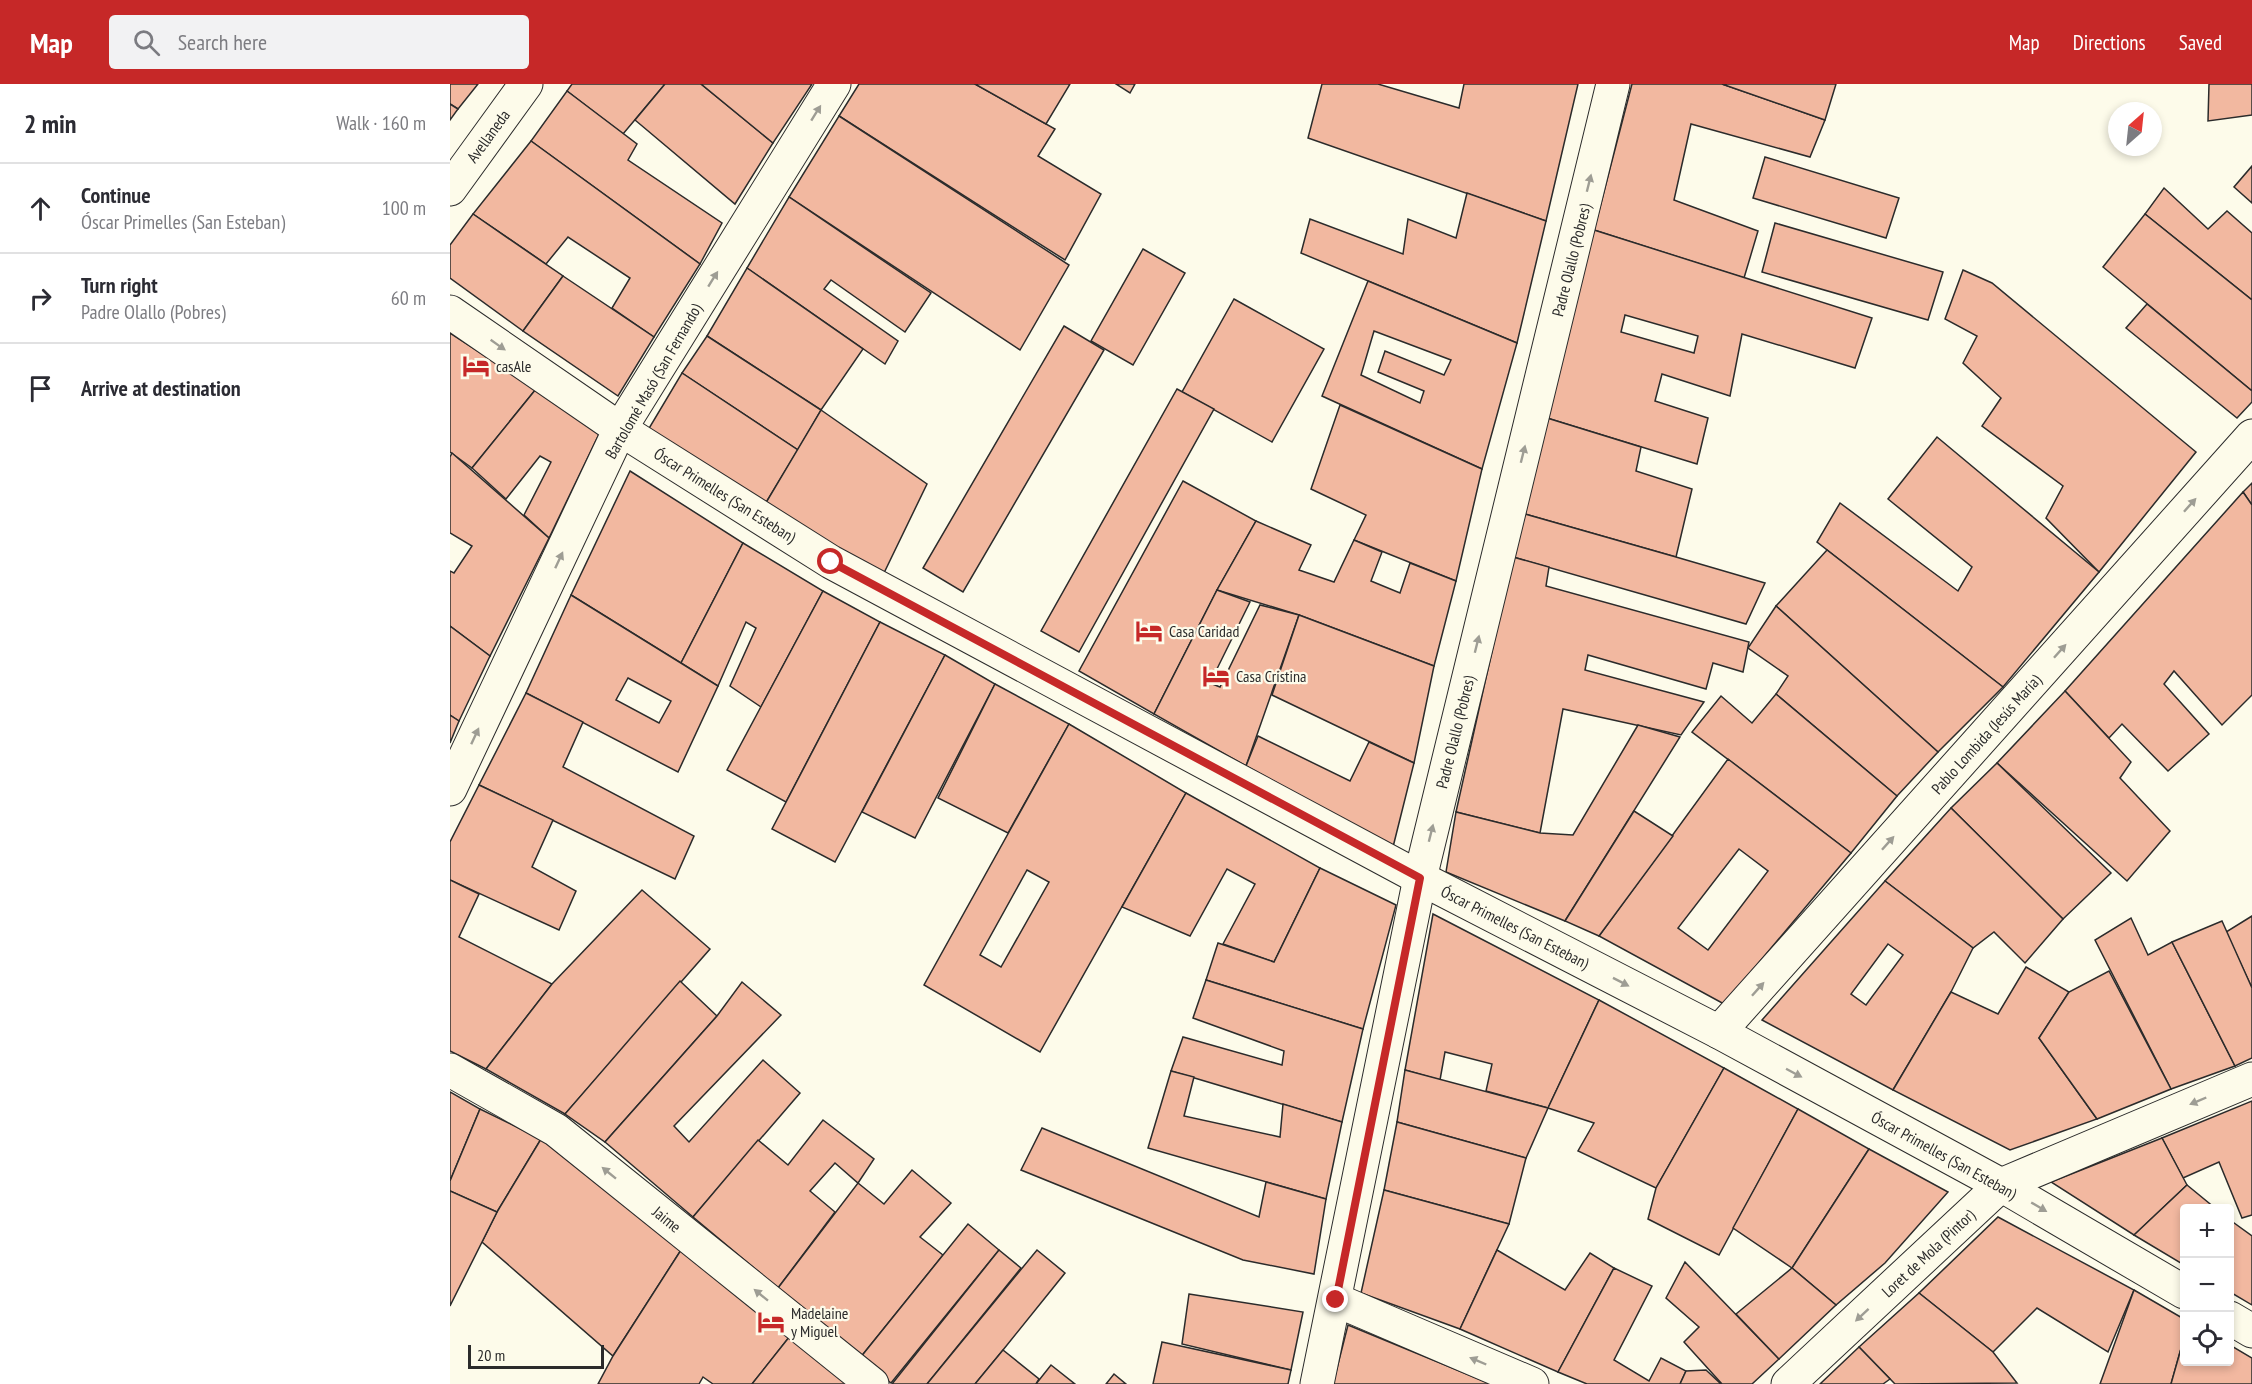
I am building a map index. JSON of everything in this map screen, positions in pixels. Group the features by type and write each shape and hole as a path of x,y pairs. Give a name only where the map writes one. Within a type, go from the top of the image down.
{"main road":[{"name":"Avellaneda","path":"450,189 526,84"},
{"name":"Bartolomé Masó (San Fernando)","path":"450,789 620,429 834,84"},
{"name":"Padre Olallo (Pobres)","path":"1317,1384 1336,1300 1420,878 1613,84"},
{"name":"Óscar Primelles (San Esteban)","path":"450,312 620,429 831,562 1420,878 1719,1032 2001,1185 2180,1290"},
{"name":"Pablo Lombida (Jesús María)","path":"1719,1032 2252,436"},
{"name":"Jaime","path":"450,1070 556,1130 872,1384"},
{"name":"Loret de Mola (Pintor)","path":"1788,1384 2001,1185 2252,1079"},
{"path":"1336,1300 1532,1384"},
{"path":"2234,1321 2252,1331"}],"building":[{"path":"450,84 478,84 458,109 450,104"},
{"path":"572,84 665,84 623,134 567,91"},
{"path":"665,84 701,84 773,143 735,204 635,120"},
{"path":"701,84 812,84 773,143"},
{"path":"859,84 975,84 1055,129 1038,156 1101,194 1065,260 839,116"},
{"path":"975,84 1070,84 1046,124"},
{"path":"1116,84 1135,84 1130,93"},
{"path":"1322,84 1378,84 1459,108 1464,84 1578,84 1546,221 1308,138"},
{"path":"1632,84 1722,84 1825,120 1810,157 1691,124 1674,200 1758,231 1744,278 1594,230"},
{"path":"1722,84 1836,84 1825,120"},
{"path":"2209,84 2252,84 2252,115 2208,121"},
{"path":"567,91 637,144 628,160 722,223 700,264 531,141"},
{"path":"450,104 458,109 450,120"},
{"path":"839,116 1069,265 1020,350 789,197"},
{"path":"531,141 700,264 654,337 612,308 630,278 568,237 546,264 473,214"},
{"path":"1765,157 1899,198 1886,238 1753,198"},
{"path":"2252,166 2252,203 2234,187"},
{"path":"2164,188 2208,229 2227,211 2252,233 2252,300 2145,214"},
{"path":"1467,193 1546,221 1517,343 1301,253 1310,219 1403,254 1408,219 1456,238"},
{"path":"789,197 931,293 905,332 831,280 824,289 898,341 885,364 747,268"},
{"path":"473,214 563,276 523,331 450,278 450,245"},
{"path":"2145,214 2252,300 2252,391 2103,267"},
{"path":"1775,223 1943,272 1928,320 1762,272"},
{"path":"1594,230 1872,318 1855,368 1742,334 1730,396 1662,374 1655,401 1708,418 1697,464 1547,418","holes":["1625,315 1698,336 1694,353 1621,332"]},
{"path":"1143,249 1185,273 1133,365 1091,341"},
{"path":"747,268 863,349 821,410 707,336"},
{"path":"1963,270 1992,283 2196,452 2099,572 2046,518 2063,486 1982,426 2001,398 1963,363 1977,336 1945,319"},
{"path":"563,276 654,337 618,396 523,331"},
{"path":"1368,281 1517,343 1482,469 1322,396","holes":["1374,331 1451,360 1444,375 1385,351 1378,372 1424,391 1420,403 1361,375"]},
{"path":"1234,299 1324,349 1272,442 1182,392"},
{"path":"2147,304 2252,391 2252,402 2237,418 2126,328"},
{"path":"1064,326 1104,350 963,592 923,568"},
{"path":"450,333 536,389 472,468 450,452"},
{"path":"707,336 821,410 798,450 682,373"},
{"path":"682,373 798,450 764,506 648,430"},
{"path":"536,389 599,434 549,538 524,515 551,462 540,456 506,499 472,468"},
{"path":"1177,389 1214,409 1079,652 1041,631"},
{"path":"1340,405 1482,469 1456,581 1354,540 1366,515 1311,489"},
{"path":"821,410 927,484 883,575 764,506"},
{"path":"1547,418 1641,447 1636,471 1692,489 1676,557 1525,514"},
{"path":"1937,437 2099,572 2003,687 1817,542 1840,503 1958,591 1972,567 1888,499"},
{"path":"452,453 549,538 490,656 450,626 450,571 454,573 472,546 450,533 450,457"},
{"path":"630,471 743,543 681,663 571,595"},
{"name":"Casa Caridad","path":"1183,481 1256,521 1217,590 1154,714 1079,671"},
{"path":"2252,483 2252,505 2243,492"},
{"path":"2243,492 2252,505 2252,695 2222,725 2174,671 2164,684 2209,734 2168,771 2122,724 2109,738 2065,691"},
{"path":"1525,514 1765,583 1746,624 1513,557"},
{"path":"1256,521 1311,545 1299,570 1334,582 1354,540 1382,552 1371,581 1400,593 1410,563 1456,581 1434,666 1299,615 1217,590"},
{"path":"743,543 823,591 761,707 730,686 756,628 746,622 718,686 681,663"},
{"path":"1827,550 2003,687 1938,752 1776,606"},
{"path":"1513,557 1549,567 1546,586 1749,642 1743,672 1713,663 1706,689 1588,655 1585,670 1704,702 1681,735 1563,709 1540,833 1456,812"},
{"path":"1217,590 1250,602 1210,683 1220,687 1260,605 1299,615 1246,766 1154,714"},
{"path":"823,591 880,622 786,802 727,770"},
{"path":"571,595 718,686 678,772 526,693","holes":["628,678 671,701 659,723 616,700"]},
{"path":"1776,606 1938,752 1897,796 1776,694 1788,676 1748,648"},
{"path":"1299,615 1434,666 1414,763 1272,695"},
{"path":"880,622 945,655 835,862 772,829"},
{"path":"450,626 490,656 459,721 450,715"},
{"path":"945,655 995,684 915,838 862,812"},
{"path":"995,684 1069,724 1008,833 938,798"},
{"path":"2065,691 2131,762 2120,778 2170,831 2127,881 1997,763"},
{"path":"526,693 583,722 563,767 694,836 675,879 479,785"},
{"path":"1776,694 1897,796 1851,853 1692,732 1721,696 1752,723"},
{"path":"450,715 459,721 450,743"},
{"path":"1069,724 1186,793 1040,1052 924,985","holes":["1027,870 1049,882 1001,967 980,955"]},
{"path":"1638,725 1680,737 1565,921 1446,872 1456,812 1540,833 1573,835"},
{"path":"1258,736 1350,781 1369,742 1414,763 1393,847 1246,766"},
{"path":"1728,759 1851,853 1724,1004 1599,936","holes":["1739,849 1768,871 1708,950 1678,928"]},
{"path":"1997,763 2111,873 2063,919 1951,808"},
{"path":"479,785 553,820 532,867 576,891 559,930 450,880 450,842"},
{"path":"1186,793 1320,868 1274,962 1223,944 1255,884 1227,869 1190,936 1122,907"},
{"path":"1951,808 2063,919 2025,963 1994,932 1973,948 1885,881"},
{"path":"1634,811 1673,836 1599,936 1565,921"},
{"path":"1320,868 1396,905 1363,1029 1206,980 1218,943 1274,962"},
{"path":"450,880 479,894 459,937 552,984 486,1069 450,1051"},
{"path":"1885,881 1973,948 1951,992 1893,1090 1762,1020","holes":["1888,944 1903,955 1866,1005 1851,994"]},
{"path":"642,890 710,949 565,1114 486,1069 552,984"},
{"path":"1433,914 1599,1000 1548,1108 1486,1091 1492,1064 1445,1052 1440,1080 1405,1070"},
{"path":"2252,916 2252,988 2226,932"},
{"path":"2131,918 2148,955 2172,942 2235,1066 2171,1089 2095,940"},
{"path":"2222,921 2252,988 2252,1058 2235,1066 2172,942"},
{"path":"2026,967 2069,992 2039,1038 2097,1119 2010,1150 1893,1090 1951,992 1998,1014"},
{"path":"2109,971 2171,1089 2097,1119 2039,1038 2069,992"},
{"path":"1206,980 1363,1029 1342,1122 1171,1071 1183,1037 1282,1065 1284,1051 1193,1018"},
{"path":"680,981 717,1016 605,1142 565,1114"},
{"path":"742,982 781,1015 674,1126 689,1142 763,1060 800,1093 693,1217 605,1142 717,1016"},
{"path":"1599,1000 1724,1068 1656,1188 1578,1151 1594,1123 1548,1108"},
{"path":"1724,1068 1798,1109 1719,1255 1648,1219 1656,1188"},
{"path":"1405,1070 1548,1108 1526,1158 1397,1122"},
{"path":"1171,1071 1194,1077 1184,1116 1280,1137 1283,1104 1342,1122 1326,1199 1148,1148"},
{"path":"450,1092 480,1109 450,1181"},
{"path":"2252,1101 2252,1215 2242,1218 2219,1162 2183,1178 2162,1138"},
{"path":"480,1109 541,1139 497,1212 450,1191 450,1181"},
{"path":"1798,1109 1869,1149 1792,1268 1733,1228"},
{"path":"823,1120 874,1159 858,1183 835,1163 810,1191 835,1212 778,1288 693,1217 758,1140 788,1165"},
{"path":"1397,1122 1526,1158 1509,1224 1384,1190"},
{"path":"1042,1128 1259,1217 1266,1182 1326,1199 1314,1274 1243,1260 1021,1170"},
{"path":"2162,1138 2187,1185 2134,1235 2051,1182"},
{"path":"541,1139 681,1250 613,1356 482,1242 497,1212"},
{"path":"1869,1149 1948,1192 1885,1263 1836,1305 1792,1268"},
{"path":"912,1170 951,1203 920,1237 943,1255 860,1358 778,1288 858,1183 884,1204"},
{"path":"2187,1185 2210,1204 2180,1204 2180,1263 2134,1235"},
{"path":"1384,1190 1509,1224 1460,1329 1361,1293"},
{"path":"450,1191 497,1212 450,1306"},
{"path":"1998,1217 2134,1290 2108,1352 2037,1308 1993,1352 1919,1293"},
{"path":"2234,1223 2252,1236 2252,1305 2234,1294"},
{"path":"968,1224 999,1250 891,1383 860,1358"},
{"path":"681,1250 790,1336 752,1384 713,1384 703,1377 699,1384 598,1384 613,1356"},
{"path":"999,1250 1021,1268 927,1384 892,1384"},
{"path":"1037,1250 1065,1273 1003,1350 975,1384 927,1384"},
{"path":"1497,1250 1565,1290 1590,1253 1614,1268 1558,1372 1460,1329"},
{"path":"1685,1262 1779,1359 1752,1384 1722,1384 1684,1342 1699,1327 1666,1298"},
{"path":"1614,1268 1652,1286 1614,1360 1649,1381 1661,1358 1686,1371 1680,1384 1587,1384 1558,1372"},
{"path":"1792,1268 1836,1305 1779,1359 1736,1314"},
{"path":"2134,1290 2180,1317 2180,1352 2171,1384 2100,1384"},
{"path":"1919,1293 1993,1352 2017,1383 1895,1384 1859,1347"},
{"path":"1189,1294 1303,1312 1291,1370 1182,1344"},
{"path":"1348,1325 1491,1384 1333,1384"},
{"path":"790,1336 849,1384 752,1384"},
{"path":"1162,1342 1291,1370 1288,1384 1153,1384"},
{"path":"1859,1347 1890,1379 1883,1384 1820,1384"},
{"path":"2234,1347 2252,1358 2252,1384 2171,1384 2180,1352 2180,1366 2234,1366"},
{"path":"1003,1350 1039,1379 1036,1384 975,1384"},
{"path":"1051,1365 1075,1384 1036,1384"},
{"path":"1706,1370 1721,1384 1680,1384 1686,1371"},
{"path":"1114,1374 1126,1384 1106,1384"}],"place":[{"name":"casAle","path":"476,366"},
{"name":"Casa Caridad","path":"1149,631"},
{"name":"Casa Cristina","path":"1216,676"},
{"name":"Madelaine y Miguel","path":"771,1322"}],"route":[{"path":"831,562 1420,878 1336,1300"}]}
